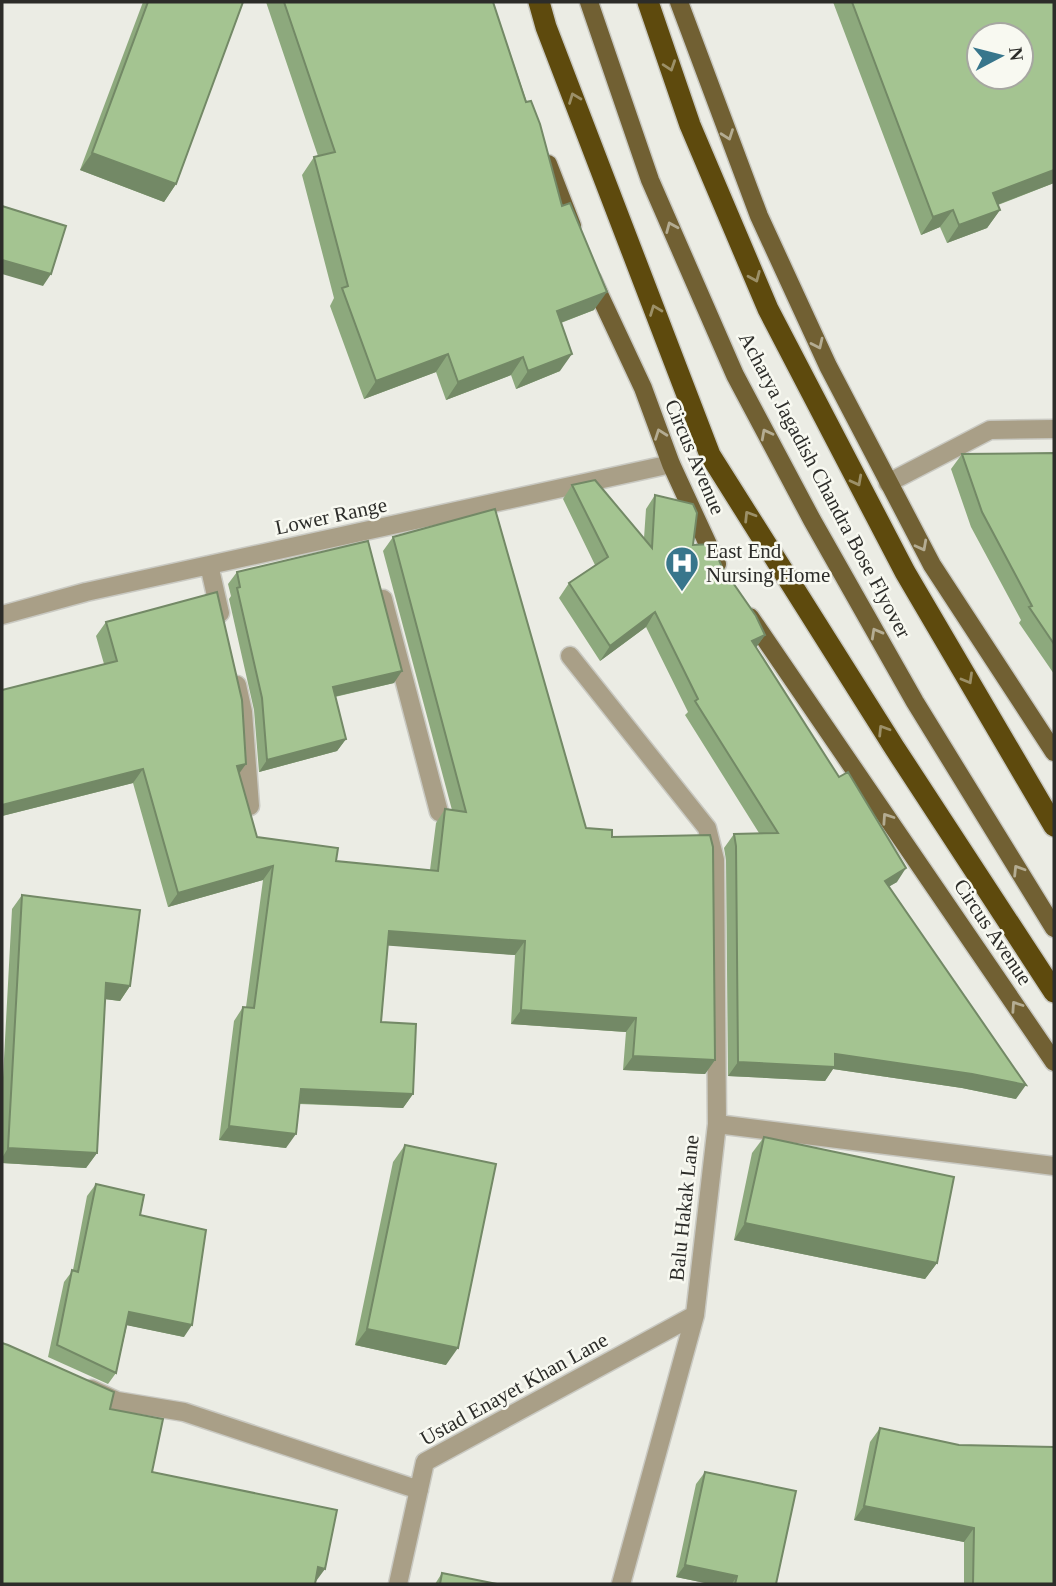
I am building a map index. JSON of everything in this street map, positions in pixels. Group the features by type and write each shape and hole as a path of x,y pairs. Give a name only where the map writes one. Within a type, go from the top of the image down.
{"highway":[{"path":"540,2 546,27 710,455 894,747 1054,992"},
{"name":"Acharya Jagadish Chandra Bose Flyover","path":"648,2 690,125 768,309 905,572 1054,826"}],"main road":[{"name":"Acharya Jagadish Chandra Bose Flyover","path":"589,2 650,180 735,375 812,520 915,702 1054,928"},
{"path":"679,2 758,216 828,366 932,565 1054,752"},
{"path":"544,154 578,242"},
{"name":"Circus Avenue","path":"588,267 643,388 671,464 722,575"},
{"name":"Circus Avenue","path":"737,597 1054,1062"}],"street":[{"path":"888,483 990,430 1054,429"},
{"name":"Lower Range","path":"2,615 209,565 367,538 671,464"},
{"path":"209,565 223,625"},
{"path":"379,584 439,811"},
{"path":"570,656 707,828 715,860 717,1124"},
{"path":"232,662 243,712 250,806"},
{"name":"Balu Hakak Lane","path":"621,1584 695,1315 717,1124 1054,1166"},
{"name":"Ustad Enayet Khan Lane","path":"398,1584 425,1462 695,1315"},
{"path":"81,1385 117,1401 184,1412 419,1490"}],"building":[{"path":"148,2 243,2 176,184 92,153"},
{"path":"284,2 493,2 526,102 531,101 540,124 562,206 570,203 607,292 557,311 572,354 528,371 523,357 458,382 448,354 376,381 342,288 348,286 314,157 335,152"},
{"path":"852,2 1054,2 1054,170 993,193 1000,210 959,225 953,210 933,217"},
{"path":"2,206 66,226 51,274 2,260"},
{"path":"1054,453 1054,644 1029,607 1032,606 982,512 962,454"},
{"path":"595,480 652,548 655,495 693,504 697,513 693,545 712,544 722,567 756,616 765,635 752,641 839,777 848,772 906,868 885,881 1026,1085 972,1074 835,1054 835,1067 738,1062 734,834 778,833 695,701 698,699 655,612 610,646 569,583 608,557 572,485"},
{"path":"495,509 586,828 612,830 612,837 710,835 713,847 715,1060 633,1056 636,1018 521,1010 525,941 389,931 381,1022 416,1024 413,1094 301,1089 296,1134 229,1126 243,1007 254,1008 273,866 178,893 143,769 2,805 2,690 117,661 106,622 217,592 242,700 246,764 237,766 257,837 338,848 336,861 438,871 445,809 466,812 393,537"},
{"path":"368,541 402,671 333,687 346,739 267,760 262,698 237,588 240,587 237,572"},
{"path":"22,895 140,910 130,986 106,983 97,1153 8,1148"},
{"path":"764,1137 954,1177 937,1263 745,1223"},
{"path":"405,1145 496,1164 458,1348 367,1329"},
{"path":"96,1184 144,1195 140,1215 206,1230 192,1325 129,1312 116,1373 57,1345 72,1270 78,1272"},
{"path":"2,1343 114,1392 110,1409 163,1419 152,1472 337,1510 325,1569 318,1567 315,1584 2,1584"},
{"path":"880,1428 959,1445 1054,1447 1054,1584 973,1584 974,1528 864,1506"},
{"path":"705,1472 796,1491 776,1584 735,1584 737,1576 685,1565"},
{"path":"442,1573 497,1584 440,1584"}],"place":[{"name":"East End Nursing Home","path":"682,593"}]}
